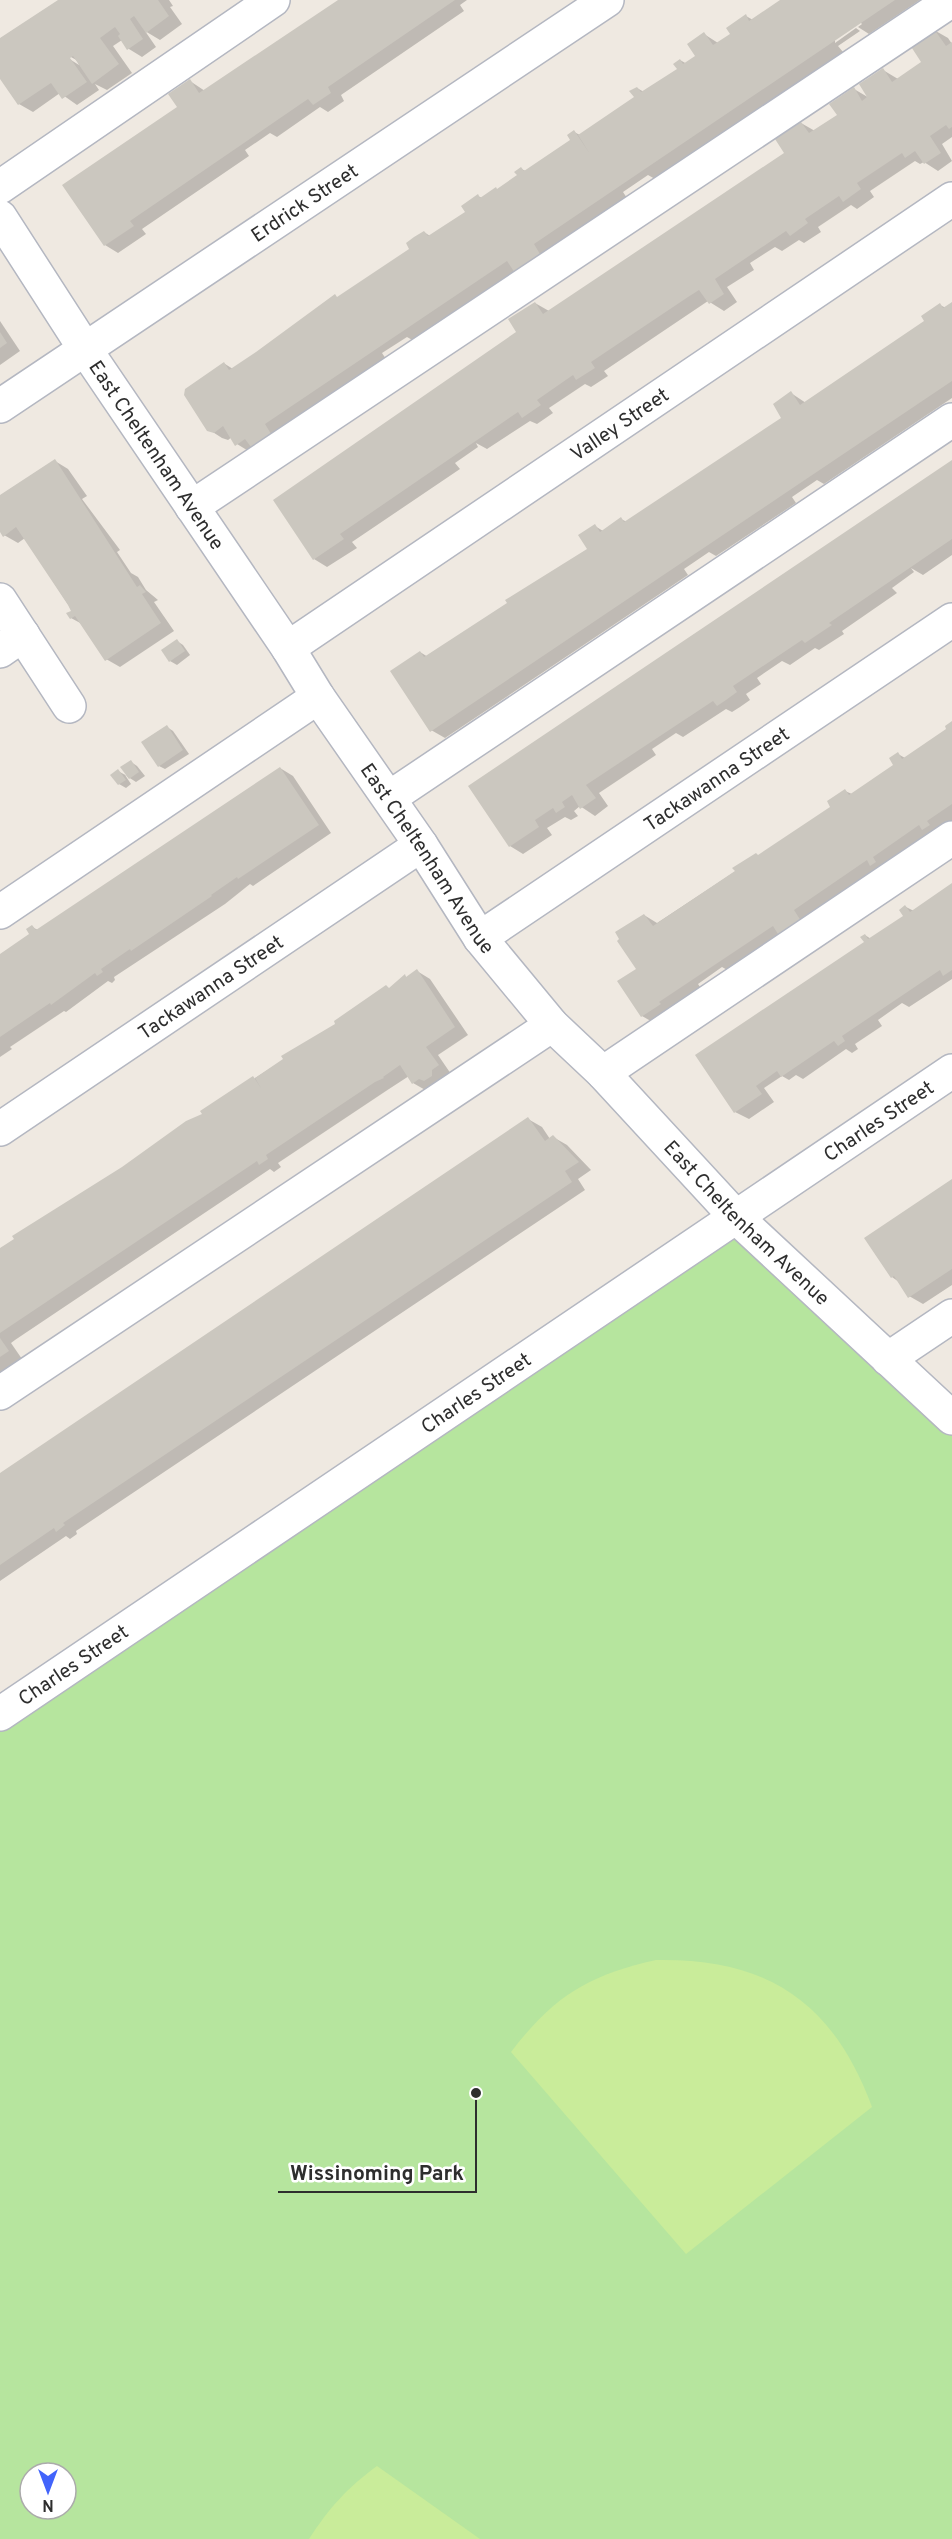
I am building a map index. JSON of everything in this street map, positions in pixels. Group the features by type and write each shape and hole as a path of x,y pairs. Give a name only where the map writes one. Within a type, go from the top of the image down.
{"street":[{"path":"0,187 273,0"},
{"name":"Erdrick Street","path":"0,406 608,0"},
{"path":"192,507 952,0"},
{"name":"Valley Street","path":"288,648 952,199"},
{"name":"East Cheltenham Avenue","path":"0,217 85,349 288,648 318,697 421,845 480,938 552,1025 603,1073 736,1217 952,1418"},
{"path":"389,798 952,420"},
{"path":"0,600 11,643 69,706"},
{"name":"Tackawanna Street","path":"480,938 952,620"},
{"path":"0,912 318,697"},
{"path":"603,1073 952,838"},
{"name":"Tackawanna Street","path":"0,1129 421,845"},
{"path":"0,1394 552,1025"},
{"name":"Charles Street","path":"0,1714 952,1071"},
{"path":"888,1359 952,1316"}],"green space":[{"path":"736,1217 952,1418 952,2539 0,2539 0,1714"},
{"path":"656,1960 696,1961 732,1967 763,1978 791,1993 816,2014 838,2039 856,2070 872,2107 686,2254 511,2052 542,2017 574,1991 611,1973"},
{"path":"377,2466 480,2539 309,2539 339,2499"}],"building":[{"path":"58,0 158,0 169,16 146,33 134,16 130,19 143,39 127,50 115,27 100,38 119,64 92,84 73,56 70,58 87,82 62,99 51,83 18,105 0,79 0,38"},
{"path":"338,0 455,0 328,87 331,93 313,105 308,99 130,221 134,226 104,246 62,185 177,107 168,94 190,79 199,93"},
{"path":"780,0 895,0 534,244 543,259 517,276 507,261 265,424 273,437 254,451 245,439 235,446 223,426 214,433 207,431 184,395 185,389 224,362 229,370 335,294 337,297 409,249 406,243 414,237 424,231 428,236 465,212 461,206 478,194 480,198 496,187 497,189 517,175 514,172 521,167 524,171 570,140 567,135 574,130 590,154 578,135 634,97 629,91 637,87 641,92 677,69 673,64 680,59 683,64 695,56 687,44 704,32 713,45 730,34 726,28 746,14 749,21"},
{"path":"934,29 946,46 952,42 952,127 949,129 946,125 930,136 941,153 924,164 915,151 905,158 902,153 857,183 861,189 843,202 839,196 805,219 808,223 790,236 786,231 715,279 724,294 709,304 699,290 688,297 591,362 595,368 576,380 573,375 537,400 541,405 522,418 518,412 340,534 344,539 313,560 273,500 516,332 508,319 535,302 543,314 784,153 775,139 801,122 809,133 837,115 829,104 854,87 862,101 867,97 859,84 883,68 892,82 921,62 910,45"},
{"path":"952,302 952,381 430,732 390,671 420,651 424,657 507,603 505,600 587,549 578,535 595,524 600,532 621,517 624,522 781,418 773,404 791,391 800,405 924,321 921,316 940,303 943,308"},
{"path":"0,332 7,343 0,348"},
{"path":"55,459 137,587 140,585 146,592 142,594 161,623 105,661 75,616 70,619 66,613 71,611 68,605 16,527 3,537 0,532 0,495"},
{"path":"952,460 952,539 829,623 832,625 805,643 802,640 733,686 737,692 726,700 717,706 713,701 586,785 596,798 580,809 572,795 562,802 565,807 556,813 553,808 535,820 539,827 509,847 468,786"},
{"path":"177,639 185,651 169,662 161,650"},
{"path":"952,721 952,804 927,821 930,825 922,830 919,825 873,857 876,862 870,866 867,860 794,910 803,924 781,939 773,926 659,1002 661,1004 641,1017 617,981 636,969 617,941 619,939 615,932 644,914 653,926 735,871 732,868 756,853 758,855 830,807 827,801 845,789 849,795 893,765 889,758 898,752 902,759 946,729 945,726"},
{"path":"167,725 183,750 158,767 141,742"},
{"path":"131,760 139,772 129,779 120,767"},
{"path":"280,767 319,825 238,879 237,877 131,951 130,949 101,969 103,972 97,976 95,973 51,1005 50,1003 0,1037 0,954 29,934 26,929 32,925 36,930"},
{"path":"118,769 126,780 118,785 110,775"},
{"path":"952,883 952,970 943,976 940,970 842,1036 845,1041 838,1046 834,1041 781,1077 777,1071 756,1086 762,1094 734,1113 695,1055 864,942 860,937 865,934 868,939 903,916 899,910 905,905 910,912"},
{"path":"417,969 455,1027 426,1047 439,1065 432,1070 432,1076 424,1081 419,1079 412,1084 400,1065 384,1078 266,1155 268,1159 259,1165 257,1161 0,1333 0,1248 14,1239 12,1236 122,1167 186,1121 202,1114 200,1111 253,1076 261,1088 255,1078 283,1059 281,1056 335,1024 334,1021 386,985 389,988 405,974 406,977"},
{"path":"528,1117 545,1141 553,1135 579,1162 565,1171 572,1182 63,1523 65,1525 56,1532 54,1528 0,1565 0,1473"},
{"path":"952,1179 952,1269 908,1298 894,1276 891,1278 864,1238"},
{"path":"0,1338 9,1351 0,1357"}],"place":[{"name":"Wissinoming Park","path":"476,2093"}]}
